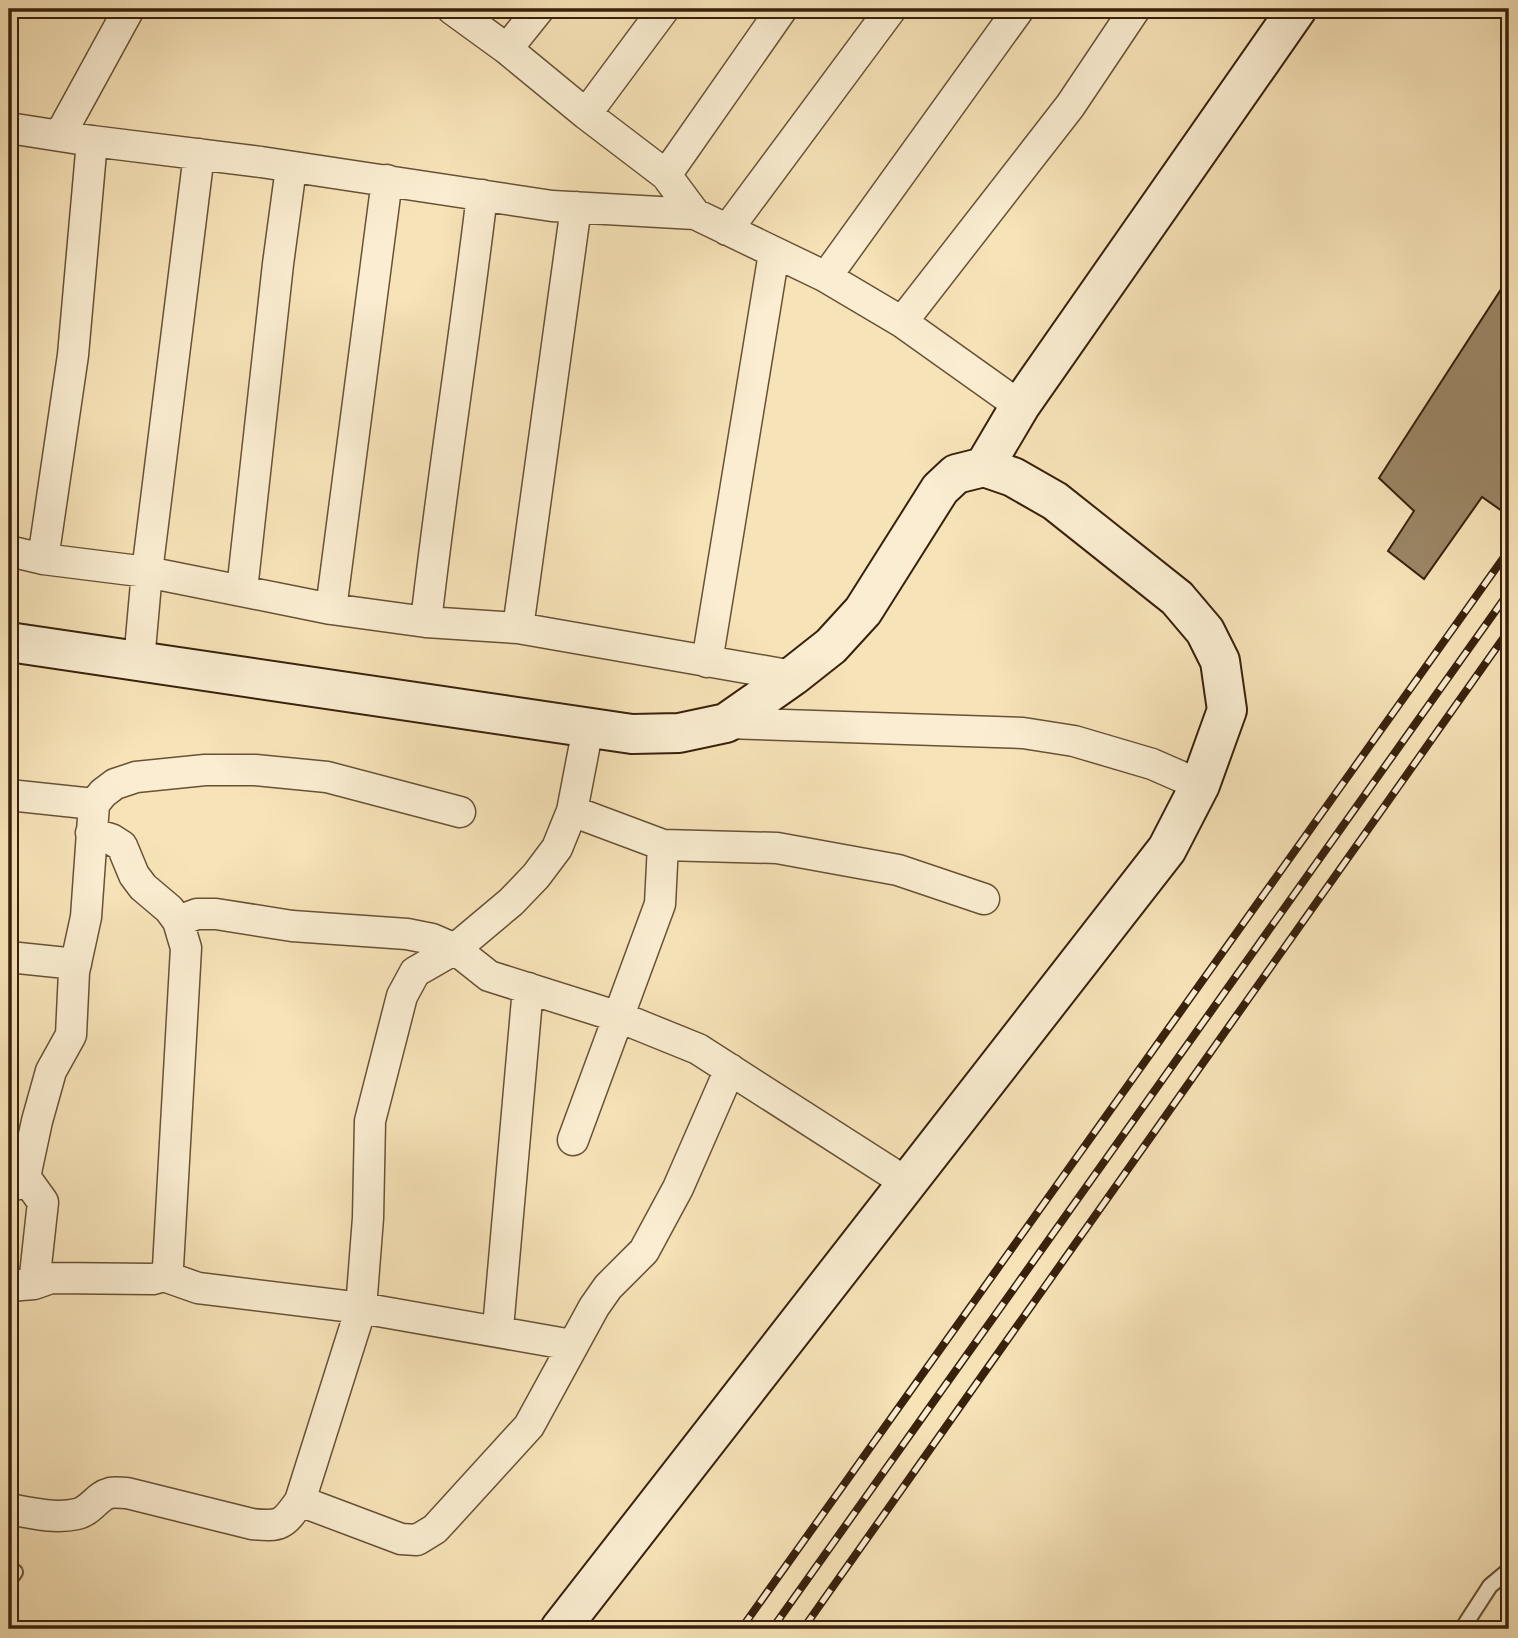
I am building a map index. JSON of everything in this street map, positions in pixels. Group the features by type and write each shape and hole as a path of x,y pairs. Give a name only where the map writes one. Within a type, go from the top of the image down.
{"street":[{"path":"60,135 129,9"},
{"path":"452,9 508,49 586,114 666,175 695,214"},
{"path":"508,49 539,9"},
{"path":"586,114 664,9"},
{"path":"666,175 782,9"},
{"path":"727,230 891,9"},
{"path":"826,277 1019,9"},
{"path":"902,322 1070,106 1135,9"},
{"path":"984,467 1020,406 1297,9"},
{"path":"9,128 387,180 552,206 695,214 826,277 902,322 1020,406"},
{"path":"43,559 73,355 93,141"},
{"path":"139,660 147,572 199,154"},
{"path":"242,590 291,168"},
{"path":"331,609 387,180"},
{"path":"426,622 482,195"},
{"path":"519,628 576,207"},
{"path":"707,662 774,253"},
{"path":"560,1629 1167,849 1200,785 1227,710 1220,660 1205,631 1177,598 1055,501 1013,477 984,467 956,474 940,489 863,611 831,646 726,723"},
{"path":"9,551 43,559 147,572 331,609 426,622 519,628 793,676"},
{"path":"9,642 632,734 680,733 726,723 1023,733 1074,741 1152,764 1200,785"},
{"path":"9,1509 39,1515 76,1514 90,1508 98,1499 109,1493 127,1493 252,1524 271,1526 286,1521 300,1502 361,1308 369,1218 370,1121 402,996 415,972 455,949 511,902 536,876 557,848 572,811 588,728"},
{"path":"460,813 327,777 242,770 136,777 115,784 103,793 92,818 86,917 76,964 71,1035 51,1071 17,1181 43,1202 21,1285 51,1278 153,1279 164,1276 198,1288 361,1308 572,1345"},
{"path":"9,795 92,818 111,839 122,846 134,875 178,921 186,948 168,1267 164,1276"},
{"path":"572,811 663,845 777,848 898,870 984,899"},
{"path":"573,1140 660,904 663,845"},
{"path":"178,921 197,914 216,914 292,926 407,934 432,939 455,949 489,976 619,1017 698,1049 907,1183"},
{"path":"9,957 76,964"},
{"path":"499,1317 528,988"},
{"path":"300,1502 401,1539 417,1540 435,1529 452,1512 528,1426 572,1345 608,1287 644,1251 678,1188 730,1069"}],"lane":[{"path":"1467,1629 1466,1623 1490,1587 1509,1570"}],"building":[{"path":"1509,277 1509,501 1502,511 1482,497 1424,579 1388,551 1414,511 1379,478"}],"railway":[{"path":"741,1629 1509,550"},
{"path":"772,1629 1509,592"},
{"path":"803,1629 1509,630"}]}
